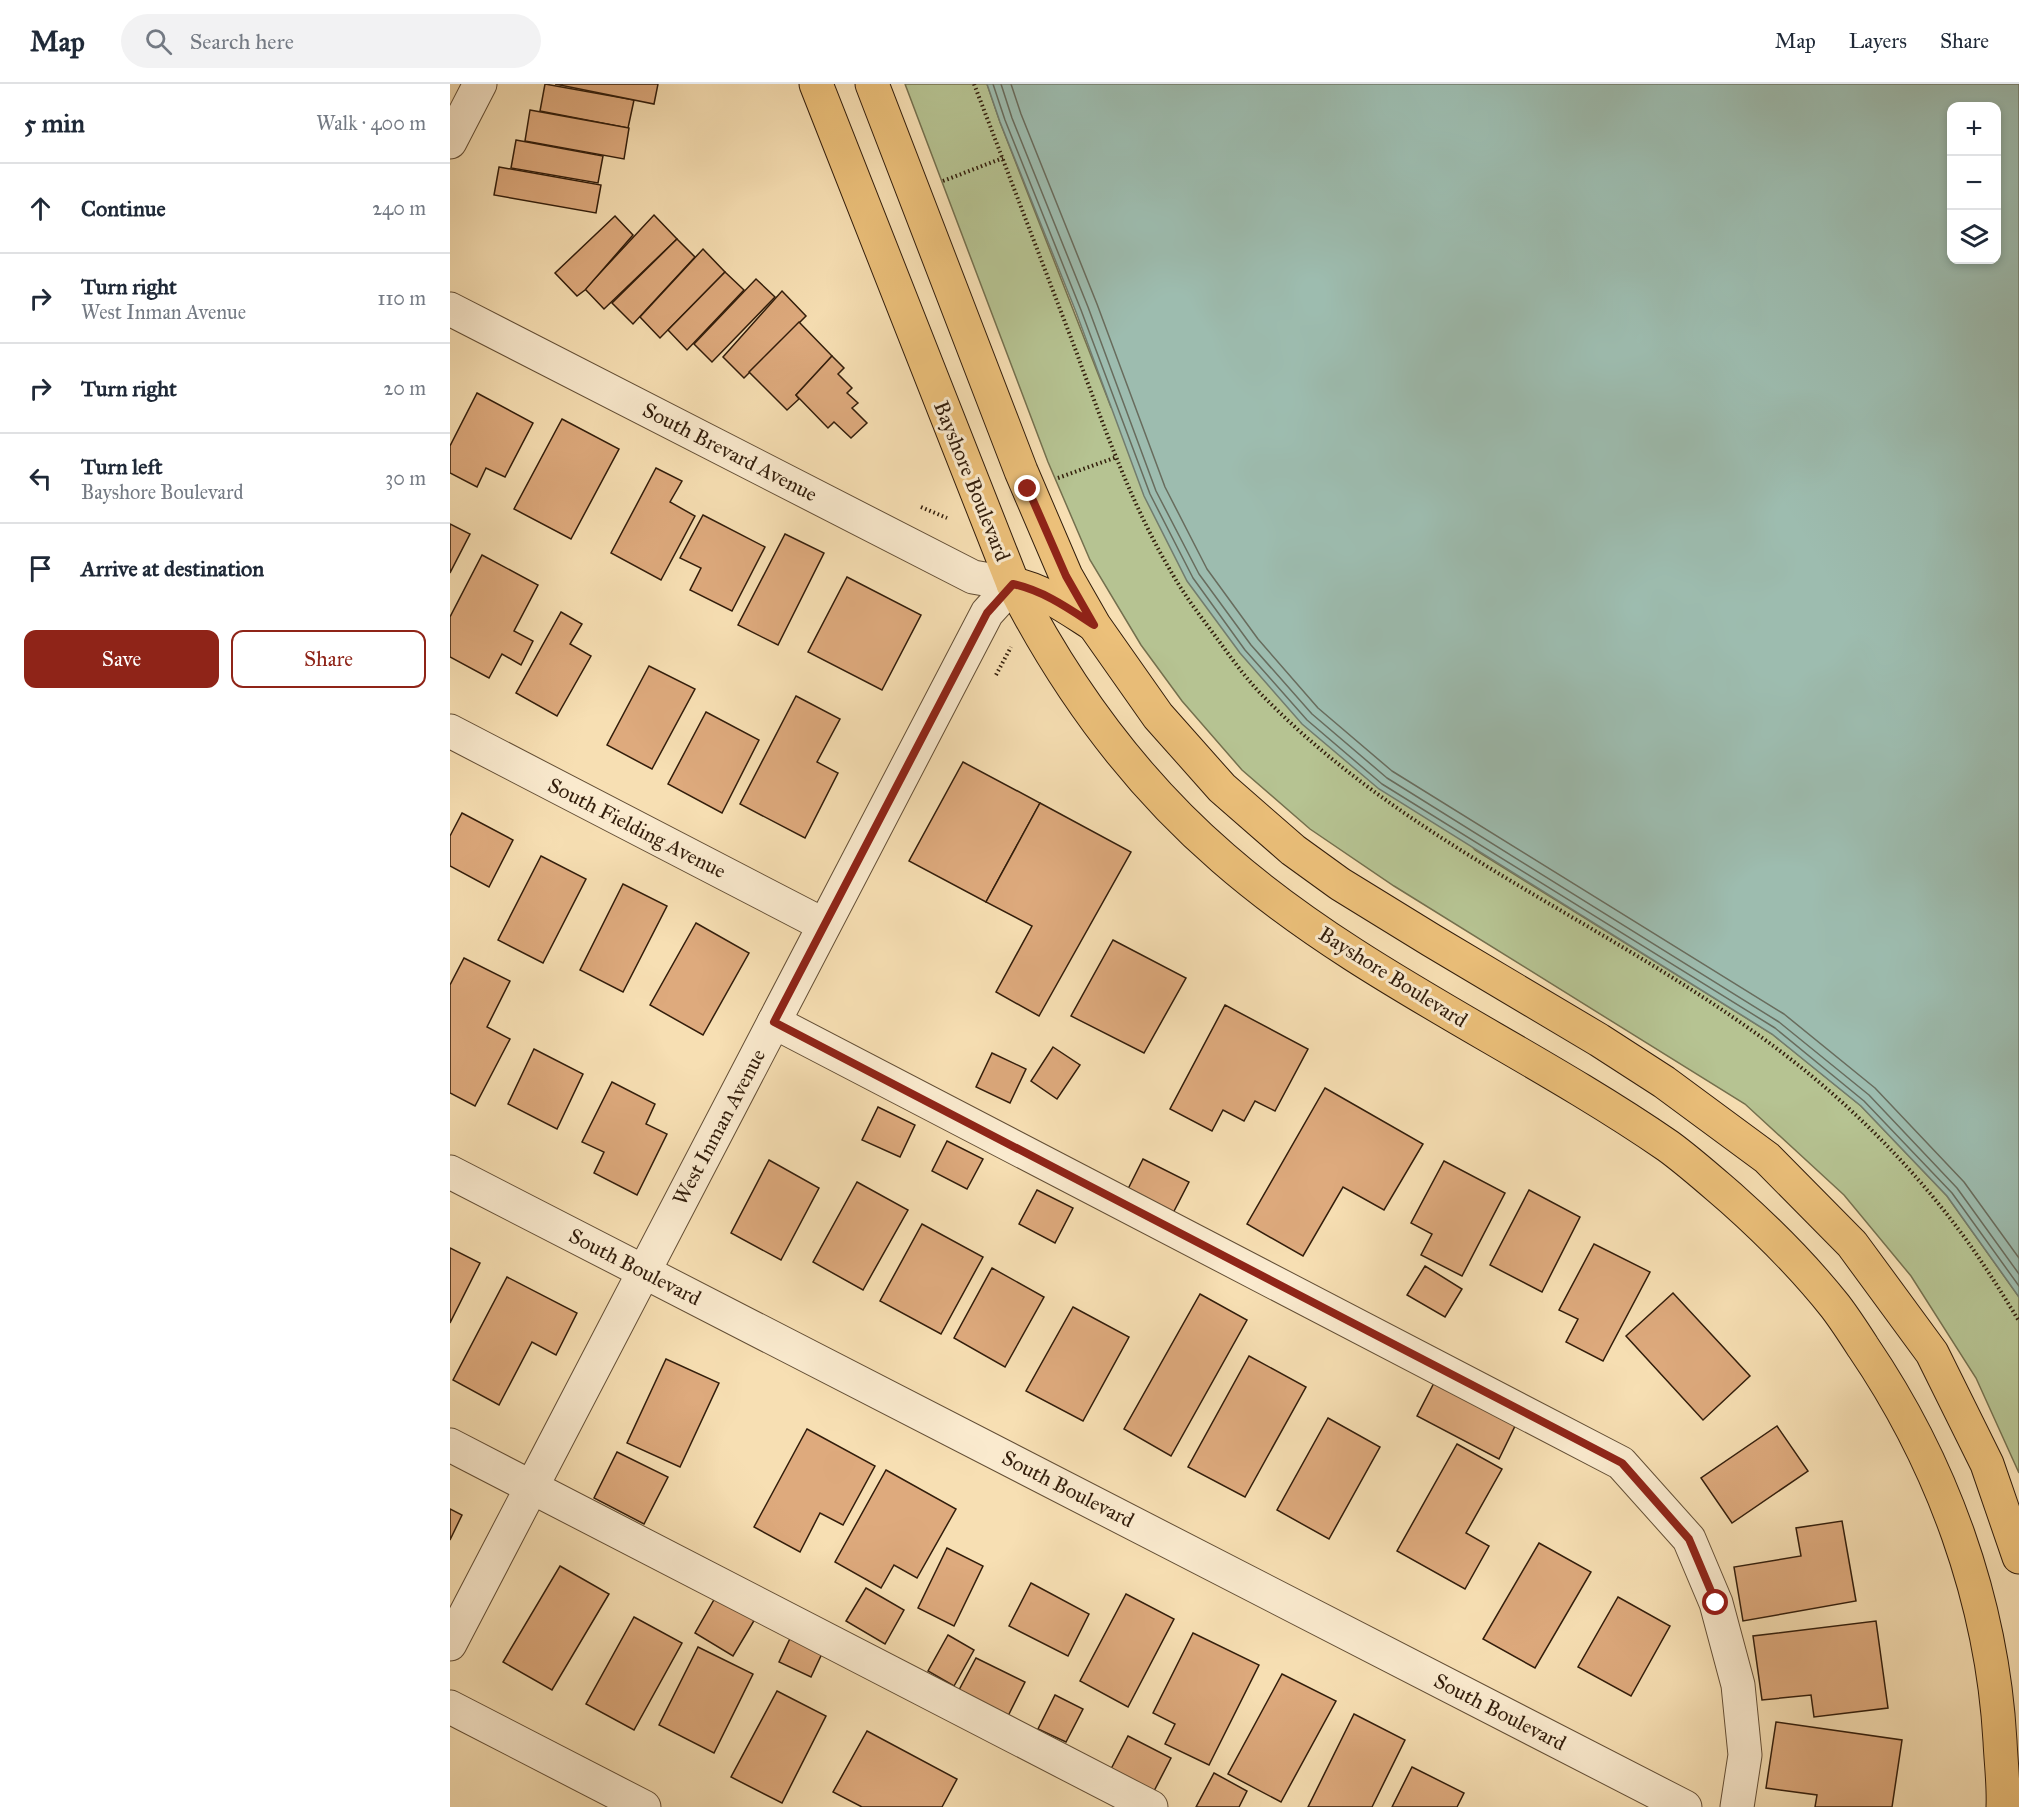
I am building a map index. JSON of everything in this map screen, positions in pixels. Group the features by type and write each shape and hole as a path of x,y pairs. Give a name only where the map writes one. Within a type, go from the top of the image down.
{"main road":[{"name":"Bayshore Boulevard","path":"816,84 1013,584 1059,666 1103,730 1148,784 1223,858 1280,904 1340,945 1615,1111 1672,1149 1760,1224 1836,1307 1877,1368 1932,1467 1972,1575 1998,1699 2003,1807"},
{"path":"872,84 1021,471 1066,576 1094,625 1158,716 1199,763 1249,813 1293,850 1340,884 1664,1082 1767,1158 1852,1244 1932,1353 1987,1464 2019,1557"},
{"path":"1013,584 1027,587 1050,597 1094,625"}],"street":[{"path":"450,142 480,84"},
{"name":"South Brevard Avenue","path":"450,309 973,577 1013,584"},
{"name":"West Inman Avenue","path":"450,1644 987,613 1013,584"},
{"name":"South Fielding Avenue","path":"450,731 824,925"},
{"path":"774,1022 1622,1463 1689,1539 1716,1603 1738,1684 1745,1755 1737,1807"},
{"name":"South Boulevard","path":"450,1172 1685,1807"},
{"path":"450,1445 1152,1807"},
{"path":"450,1707 644,1807"}],"path":[{"path":"974,84 1117,457 1149,528 1172,574 1230,656 1266,699 1308,740 1381,799 1706,999 1754,1031 1800,1066 1846,1106 1927,1190 1960,1231 2019,1321"},
{"path":"940,182 1003,158"},
{"path":"1056,479 1117,457"},
{"path":"921,507 947,518"}],"green space":[{"path":"905,84 987,84 1111,407 1475,850 1772,1034 1861,1106 1947,1196 2019,1297 2019,1473 1976,1378 1911,1276 1844,1195 1745,1104 1394,886 1310,829 1242,770 1182,701 1141,645 1090,560 1048,462"}],"water":[{"path":"987,84 2019,84 2019,1297 1947,1196 1861,1106 1772,1034 1379,789 1302,724 1240,653 1187,581 1144,496 1076,312"}],"building":[{"path":"545,84 634,100 628,128 540,111"},
{"path":"555,84 658,84 654,104"},
{"path":"530,110 629,128 624,159 525,141"},
{"path":"516,140 603,156 598,183 511,168"},
{"path":"499,167 601,185 596,213 494,195"},
{"path":"654,215 677,239 604,309 585,289"},
{"path":"615,216 633,235 585,290 577,296 555,273"},
{"path":"677,239 695,257 633,324 612,303"},
{"path":"703,249 725,272 660,338 640,317"},
{"path":"725,272 744,290 687,350 668,330"},
{"path":"756,279 775,297 712,362 694,344"},
{"path":"782,291 806,316 744,378 723,357"},
{"path":"799,322 832,356 796,395 799,399 787,410 749,372"},
{"path":"832,356 844,368 838,374 852,388 847,393 858,403 852,408 867,423 851,438 834,422 828,428 796,395"},
{"path":"477,393 533,423 505,477 486,468 477,487 450,473 450,446"},
{"path":"562,419 619,449 571,539 514,509"},
{"path":"656,468 682,481 670,502 695,516 661,580 611,553"},
{"path":"703,515 765,547 732,611 690,590 701,568 680,558"},
{"path":"450,524 470,534 450,573"},
{"path":"785,534 824,553 778,645 738,625"},
{"path":"482,555 538,585 514,631 533,641 521,665 502,654 489,678 450,657 450,617"},
{"path":"847,577 921,615 882,690 808,652"},
{"path":"561,612 582,624 570,644 591,656 557,716 516,693"},
{"path":"649,666 695,689 652,769 607,745"},
{"path":"796,696 840,719 817,762 838,773 805,838 740,804"},
{"path":"706,712 759,740 722,813 668,784"},
{"path":"963,762 1040,803 986,902 909,861"},
{"path":"1040,803 1131,852 1039,1016 996,992 1032,926 986,902"},
{"path":"462,813 513,840 489,887 450,866 450,836"},
{"path":"541,856 586,879 543,963 498,940"},
{"path":"623,884 667,906 623,992 580,970"},
{"path":"696,923 749,953 703,1035 650,1005"},
{"path":"1113,940 1186,978 1144,1053 1071,1016"},
{"path":"464,958 510,981 487,1027 510,1039 475,1106 450,1093 450,985"},
{"path":"1225,1005 1308,1049 1275,1111 1255,1101 1244,1121 1223,1110 1212,1131 1170,1109"},
{"path":"1053,1047 1080,1065 1057,1099 1031,1081"},
{"path":"534,1049 583,1074 557,1129 508,1104"},
{"path":"992,1053 1026,1069 1010,1103 976,1087"},
{"path":"612,1082 655,1104 646,1124 667,1134 637,1195 594,1173 604,1152 582,1142"},
{"path":"1325,1088 1423,1144 1384,1210 1343,1187 1303,1256 1247,1224"},
{"path":"878,1107 915,1125 900,1157 862,1140"},
{"path":"947,1141 983,1159 967,1189 932,1171"},
{"path":"1143,1159 1189,1182 1171,1217 1126,1193"},
{"path":"769,1160 819,1188 781,1260 731,1233"},
{"path":"1444,1161 1505,1193 1462,1276 1421,1255 1432,1234 1411,1223"},
{"path":"857,1182 908,1210 863,1290 813,1262"},
{"path":"1037,1190 1073,1208 1055,1243 1019,1224"},
{"path":"1529,1190 1580,1217 1542,1292 1490,1265"},
{"path":"922,1224 983,1257 941,1334 880,1301"},
{"path":"1594,1244 1650,1272 1603,1361 1566,1342 1578,1319 1559,1310"},
{"path":"450,1248 480,1263 450,1323"},
{"path":"1425,1266 1462,1289 1445,1317 1407,1295"},
{"path":"992,1268 1044,1297 1005,1367 954,1338"},
{"path":"507,1277 577,1313 556,1355 532,1342 499,1405 453,1380"},
{"path":"1673,1293 1750,1376 1703,1420 1626,1336"},
{"path":"1200,1294 1247,1320 1171,1456 1124,1429"},
{"path":"1073,1307 1129,1337 1083,1421 1026,1391"},
{"path":"1249,1356 1306,1387 1245,1497 1188,1467"},
{"path":"666,1359 719,1383 680,1467 627,1443"},
{"path":"1436,1379 1517,1422 1499,1459 1417,1416"},
{"path":"1328,1418 1380,1447 1329,1539 1277,1510"},
{"path":"1777,1426 1808,1471 1732,1523 1701,1478"},
{"path":"807,1429 875,1466 843,1525 820,1513 800,1552 754,1527"},
{"path":"1457,1444 1502,1469 1466,1533 1489,1546 1465,1589 1397,1551"},
{"path":"617,1452 668,1477 644,1524 594,1498"},
{"path":"886,1470 956,1509 917,1578 894,1565 881,1588 835,1562"},
{"path":"450,1509 462,1515 450,1540"},
{"path":"1842,1521 1856,1601 1743,1621 1734,1567 1801,1556 1796,1528"},
{"path":"1539,1543 1591,1572 1535,1668 1483,1639"},
{"path":"947,1548 983,1566 954,1626 918,1608"},
{"path":"560,1566 609,1594 552,1690 503,1662"},
{"path":"1031,1583 1089,1614 1068,1656 1009,1626"},
{"path":"866,1588 904,1610 885,1644 846,1621"},
{"path":"719,1591 758,1614 733,1656 695,1633"},
{"path":"1126,1594 1174,1619 1128,1707 1080,1681"},
{"path":"1618,1597 1670,1626 1631,1696 1578,1667"},
{"path":"634,1617 682,1643 634,1730 586,1704"},
{"path":"1876,1621 1888,1708 1814,1717 1811,1695 1762,1700 1753,1636"},
{"path":"794,1630 826,1645 811,1677 779,1662"},
{"path":"1193,1633 1259,1665 1209,1765 1165,1744 1175,1724 1153,1713"},
{"path":"948,1635 974,1650 954,1686 928,1671"},
{"path":"698,1647 753,1674 714,1753 659,1725"},
{"path":"976,1658 1025,1682 1008,1716 959,1690"},
{"path":"1282,1674 1336,1701 1281,1802 1228,1774"},
{"path":"777,1691 826,1716 782,1803 731,1777"},
{"path":"1055,1695 1083,1709 1066,1742 1038,1729"},
{"path":"1354,1714 1405,1740 1372,1807 1308,1807"},
{"path":"1776,1722 1902,1740 1892,1807 1815,1807 1817,1795 1766,1788"},
{"path":"867,1731 957,1779 942,1807 862,1807 833,1792"},
{"path":"1128,1736 1171,1758 1153,1793 1110,1771"},
{"path":"1412,1767 1464,1793 1457,1807 1392,1807"},
{"path":"1214,1773 1247,1791 1239,1807 1196,1807"}],"route":[{"path":"1028,489 1066,576 1094,625 1057,601 1027,587 1013,584 987,613 774,1022 1622,1463 1689,1539 1716,1603"}]}
